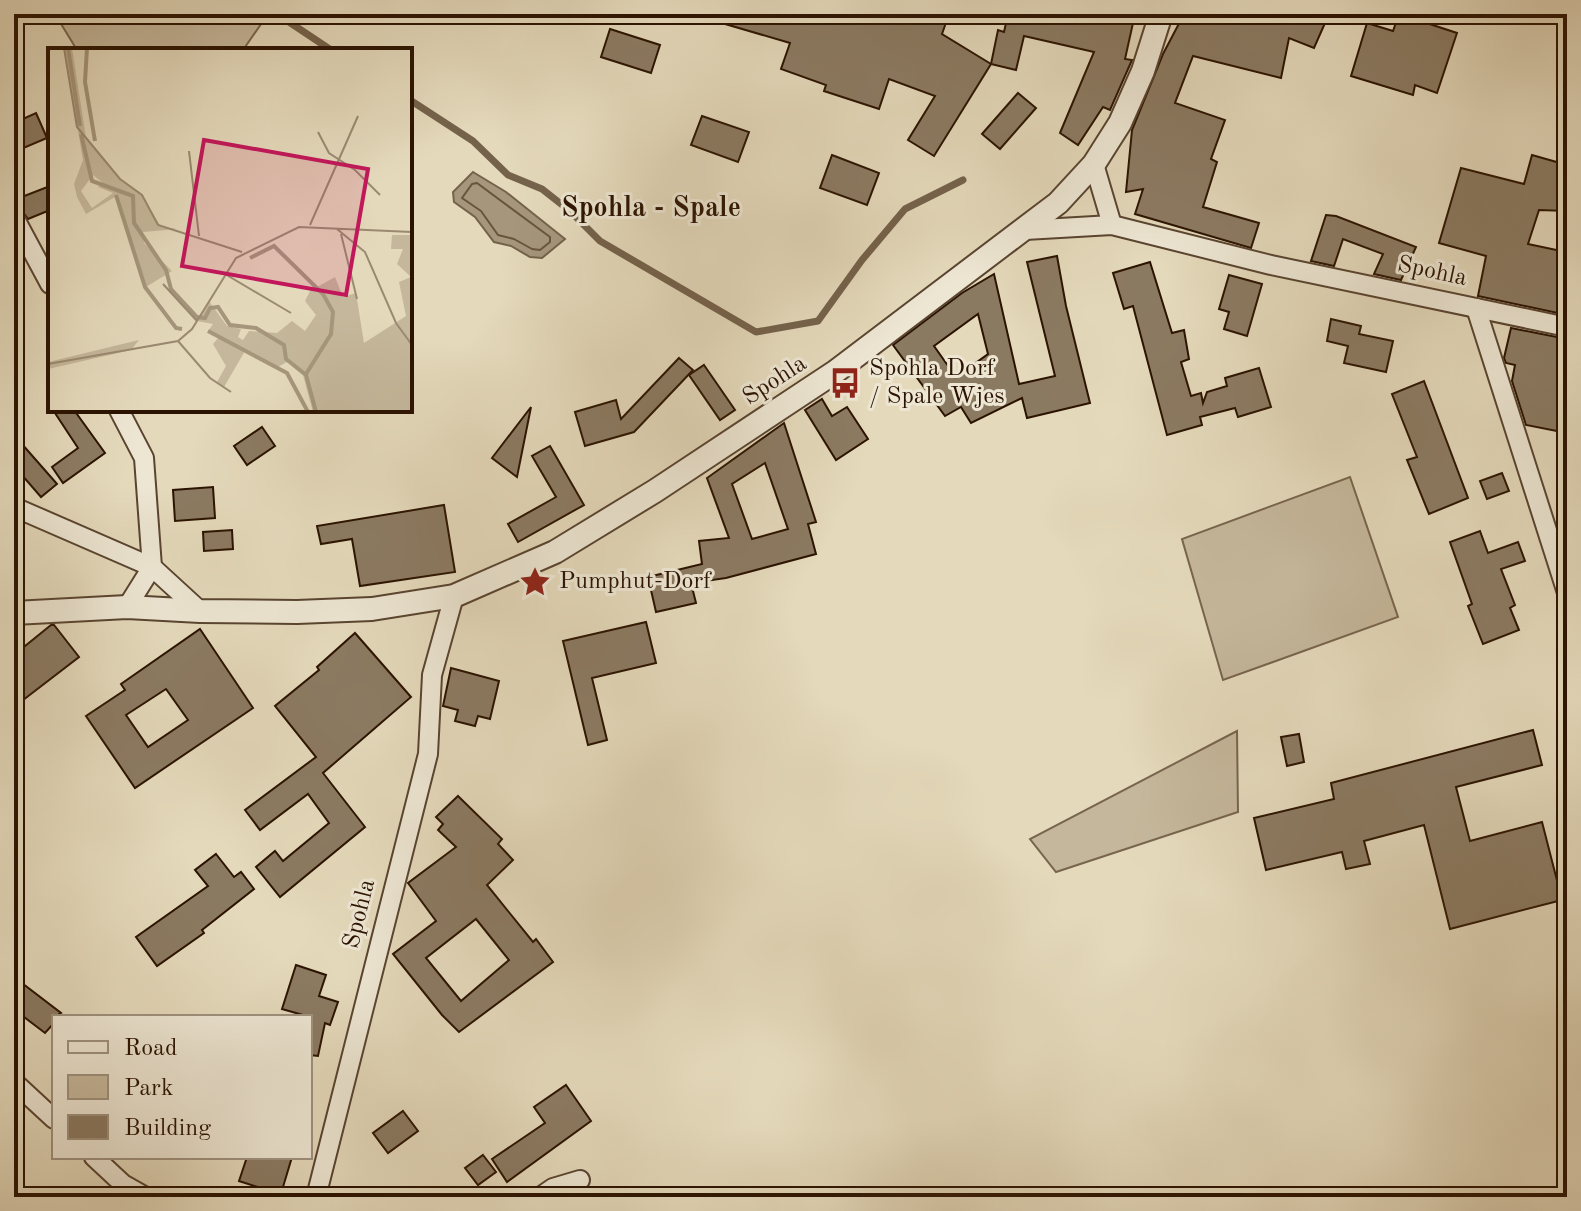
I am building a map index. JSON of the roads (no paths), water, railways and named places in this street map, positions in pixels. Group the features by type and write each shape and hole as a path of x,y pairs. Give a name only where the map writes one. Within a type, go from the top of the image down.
{"street":[{"name":"Spohla","path":"14,613 127,607 297,612 372,609 454,596 555,552 655,491 835,372 1058,203 1094,164 1120,123 1161,14"},
{"path":"1094,164 1112,225"},
{"path":"14,217 48,280"},
{"name":"Spohla","path":"1025,230 1112,225 1271,265 1567,327"},
{"name":"Spohla","path":"1476,308 1567,593"},
{"path":"120,412 144,458 152,567 127,607"},
{"path":"14,507 152,567 200,611"},
{"name":"Spohla","path":"316,1197 428,754 432,675 454,596"},
{"path":"14,1082 52,1117"},
{"path":"96,1159 123,1184 146,1197"},
{"path":"540,1197 553,1188 580,1180"}],"water":[{"path":"473,172 506,192 565,239 542,258 530,257 511,246 494,242 475,217 454,202 453,192"}],"waterway":[{"path":"277,14 328,48"},
{"path":"412,101 473,141 508,175 542,189 600,241 756,332 818,321 862,260 905,209 963,180"}],"place":[{"name":"Spohla Dorf / Spale Wjes","path":"845,383"},
{"name":"Pumphut-Dorf","path":"535,582"}],"district":[{"name":"Spohla - Spale","path":"651,209"}]}
